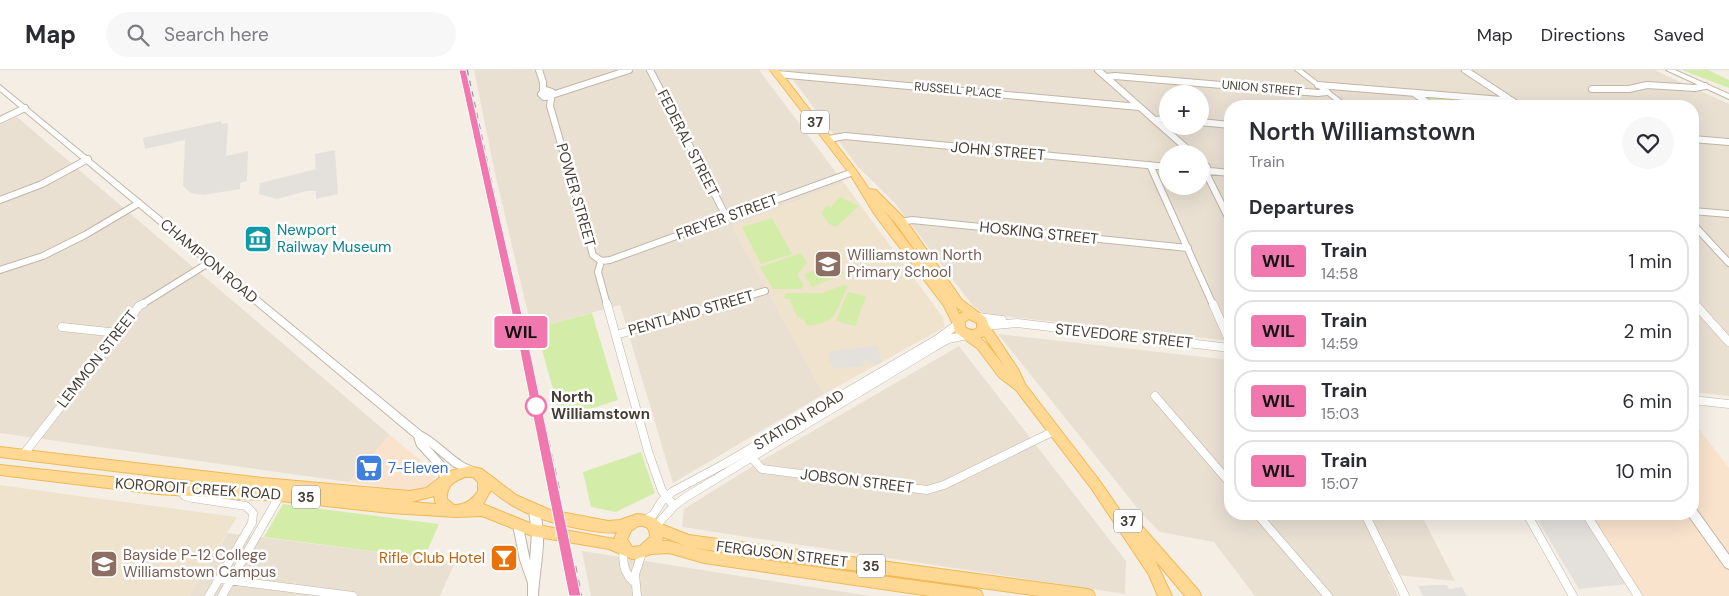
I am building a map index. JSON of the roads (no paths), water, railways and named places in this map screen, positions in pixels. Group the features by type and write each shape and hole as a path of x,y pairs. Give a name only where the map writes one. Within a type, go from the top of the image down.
{"main road":[{"name":"37","path":"775,72 829,139 890,227 948,303 961,331 982,346 1003,374 1020,387 1095,484 1154,571 1165,596"},
{"name":"37","path":"853,172 901,222 958,303 980,322 1014,372 1020,387"},
{"name":"HOSKING STREET","path":"890,227 901,222"},
{"path":"958,323 965,316 980,322 978,334 968,335"},
{"name":"KOROROIT CREEK ROAD","path":"0,452 263,484 410,497 429,493 445,482"},
{"name":"KOROROIT CREEK ROAD","path":"0,470 176,489 280,495 400,508 457,511"},
{"name":"35","path":"445,482 458,473 476,473"},
{"path":"445,482 440,492 440,503 446,509 457,511 473,506 483,495 485,482 476,473"},
{"path":"476,473 509,498 534,511 560,520 602,527 648,524"},
{"path":"176,474 176,489"},
{"name":"37","path":"1095,484 1194,596"},
{"name":"35","path":"457,511 487,510 518,526 609,543 632,553 646,550"},
{"path":"624,548 621,542 622,533 627,525 648,524"},
{"path":"646,550 657,538 648,524"},
{"name":"FERGUSON STREET","path":"648,524 689,541 706,544 1088,596"},
{"name":"FERGUSON STREET","path":"646,550 669,547 713,558 906,591 976,596"},
{"path":"906,591 907,571"}],"street":[{"path":"540,70 548,93 629,70"},
{"name":"FEDERAL STREET","path":"650,70 726,216"},
{"path":"1098,70 1183,145"},
{"path":"1298,70 1338,100"},
{"path":"1465,70 1511,100"},
{"path":"1669,70 1729,97"},
{"name":"RUSSELL PLACE","path":"775,72 1140,106"},
{"name":"UNION STREET","path":"1106,77 1115,76 1319,93 1327,92"},
{"path":"1318,85 1502,100 1508,98"},
{"path":"1592,89 1630,89 1644,85 1695,88 1705,86"},
{"name":"CHAMPION ROAD","path":"0,87 419,435 433,442 456,465 476,473"},
{"name":"POWER STREET","path":"548,93 550,106 593,255 601,261 598,272 648,451 662,491 674,506"},
{"path":"1414,93 1424,100"},
{"path":"0,120 24,108"},
{"path":"1155,120 1159,120"},
{"path":"1209,123 1224,124"},
{"name":"JOHN STREET","path":"829,139 845,136 1159,166"},
{"path":"1699,140 1729,142"},
{"path":"0,200 42,184 88,159"},
{"path":"1150,165 1224,329"},
{"path":"1209,171 1224,173"},
{"name":"FREYER STREET","path":"601,261 610,260 726,216 853,172"},
{"path":"1209,181 1224,209"},
{"path":"0,270 43,256 85,235 139,203"},
{"path":"1699,212 1729,214"},
{"name":"HOSKING STREET","path":"901,222 912,220 1188,248"},
{"path":"1699,231 1729,263"},
{"name":"LEMMON STREET","path":"22,455 139,306 210,262"},
{"name":"PENTLAND STREET","path":"616,334 765,291"},
{"path":"1699,308 1729,342"},
{"name":"STEVEDORE STREET","path":"980,322 1017,324"},
{"name":"STEVEDORE STREET","path":"980,322 1017,324 1224,347"},
{"name":"STATION ROAD","path":"648,524 666,497 936,340 958,323"},
{"path":"62,327 118,333"},
{"name":"STATION ROAD","path":"648,524 701,487 948,339 968,335"},
{"path":"1155,396 1224,476"},
{"path":"1699,401 1729,404"},
{"path":"826,404 832,410"},
{"name":"JOBSON STREET","path":"747,450 758,467 766,470 927,490 944,485 1054,431"},
{"name":"CHAMPION ROAD","path":"419,435 420,443 442,466 445,482"},
{"path":"176,489 188,497 244,506 253,512 252,523 209,596"},
{"path":"222,596 280,495"},
{"path":"533,596 539,531 534,511"},
{"path":"1262,520 1328,596"},
{"path":"1368,520 1405,596"},
{"path":"1530,520 1573,596"},
{"path":"1590,520 1638,596"},
{"path":"1698,520 1729,564"},
{"path":"518,526 525,560 533,583"},
{"path":"624,548 623,563 628,578 633,581"},
{"path":"637,596 633,581 636,561 646,550"},
{"path":"220,579 353,596"}],"railway":[{"path":"467,70 518,305"},
{"path":"518,304 560,495"},
{"path":"575,566 581,596"}],"train":[{"name":"WIL","path":"463,70 523,341 575,596"}],"place":[{"name":"Newport Railway Museum","path":"258,239"},
{"name":"Williamstown North Primary School","path":"828,264"},
{"name":"North Williamstown","path":"536,406"},
{"name":"7-Eleven","path":"369,468"},
{"name":"Rifle Club Hotel","path":"504,558"},
{"name":"Bayside P-12 College Williamstown Campus","path":"104,564"}]}
